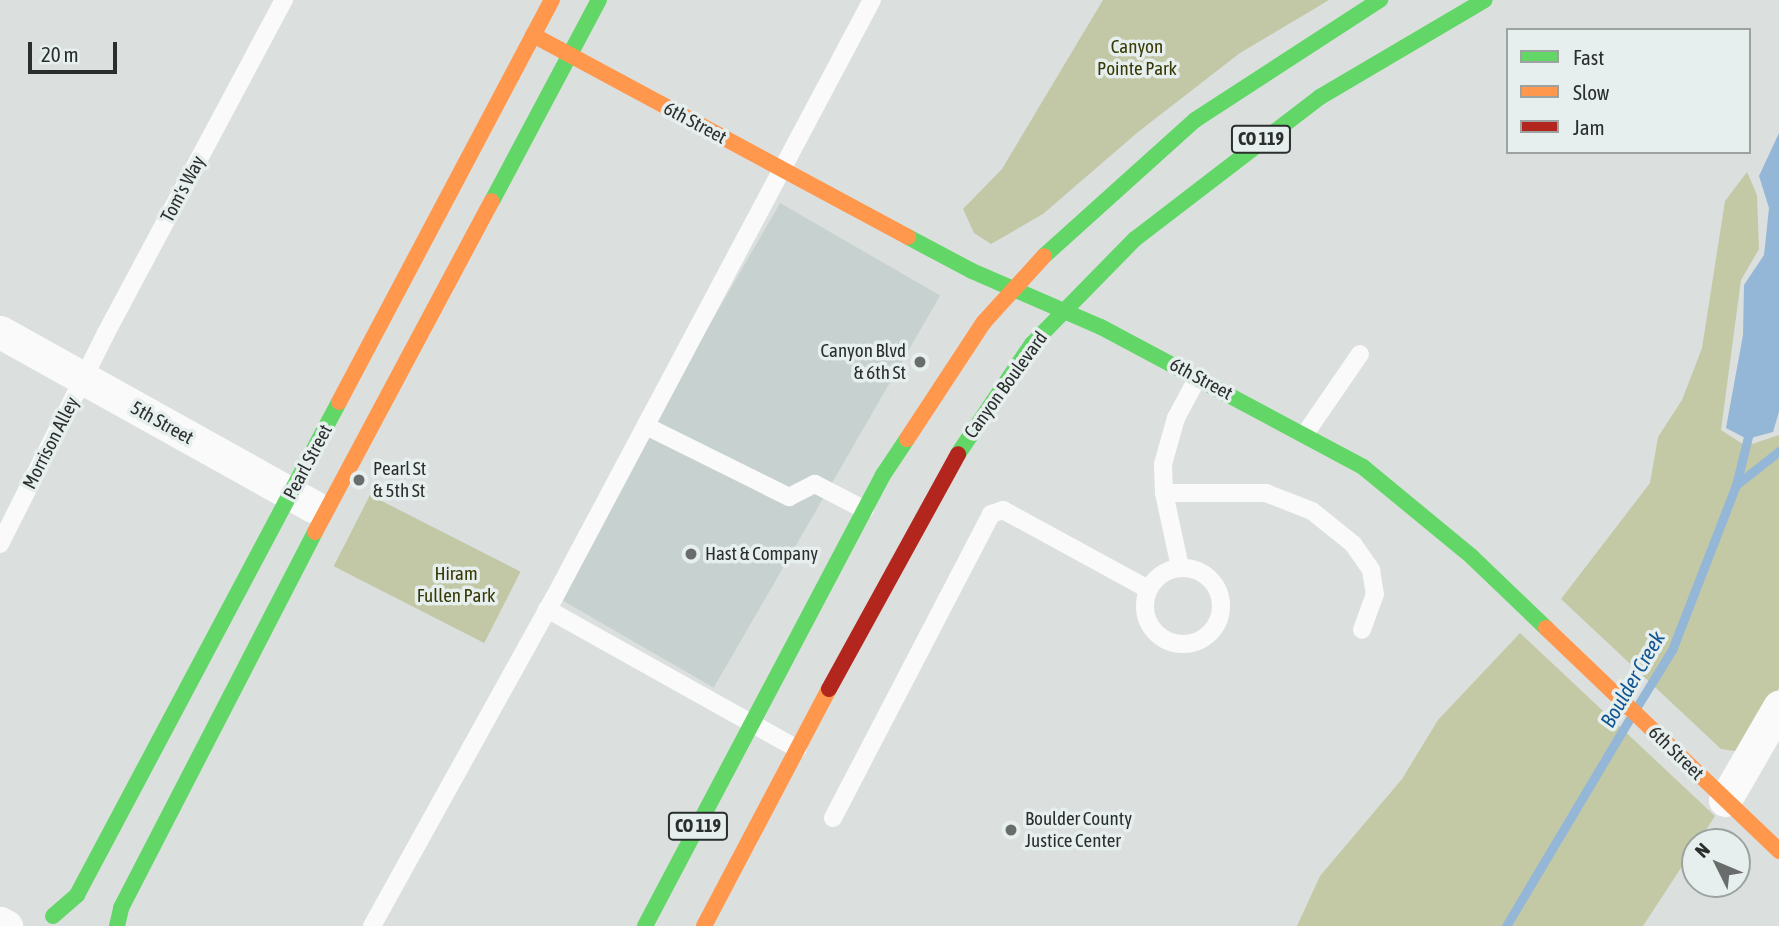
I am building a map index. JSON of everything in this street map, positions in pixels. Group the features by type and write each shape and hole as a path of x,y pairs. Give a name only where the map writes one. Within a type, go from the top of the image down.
{"street":[{"name":"Pearl Street","path":"22,925 53,916 77,895 552,0"},
{"name":"Pearl Street","path":"117,926 121,908 325,513 599,0"},
{"name":"CO 119","path":"645,926 865,510 925,405 1012,289 1115,188 1195,120 1252,79 1380,0"},
{"name":"Canyon Boulevard","path":"704,926 940,481 1031,344 1135,239 1257,141 1320,97 1485,0"},
{"name":"6th Street","path":"533,35 780,169 1012,289 1198,377 1363,467 1405,498 1779,851"},
{"name":"5th Street","path":"0,332 325,513"},
{"path":"1725,800 1779,707"},
{"path":"53,916 79,916"},
{"path":"0,923 22,925"}],"lane":[{"name":"Tom's Way","path":"84,380 284,0"},
{"path":"372,926 646,426 872,0"},
{"path":"1305,434 1360,354"},
{"path":"1180,567 1164,493 1168,438 1198,377"},
{"name":"Morrison Alley","path":"0,544 84,380"},
{"path":"646,426 789,497 815,484 865,510"},
{"path":"1164,493 1266,493 1312,511 1353,544 1371,570 1375,594 1362,630"},
{"path":"833,818 991,514 1003,510 1149,589"},
{"path":"1180,567 1203,573 1217,588 1222,601 1218,622 1203,639 1183,644 1159,636 1146,617 1149,589 1159,576 1180,567"},
{"path":"547,609 797,749"}],"shaded area":[{"path":"780,203 940,295 714,688 554,595"}],"green space":[{"name":"Canyon Pointe Park","path":"1103,0 1329,0 1240,53 1138,132 1043,214 991,244 974,233 963,209 1002,169"},
{"path":"1747,172 1757,195 1759,249 1741,280 1721,430 1746,446 1779,435 1779,688 1741,752 1721,749 1561,599 1650,483 1658,437 1682,400 1702,348 1725,201"},
{"name":"Hiram Fullen Park","path":"370,495 521,572 484,643 334,566"},
{"path":"1520,633 1715,816 1707,828 1681,828 1681,868 1643,926 1297,926 1320,876 1402,779 1438,720"}],"water":[{"path":"1779,133 1779,412 1773,432 1747,439 1726,428 1743,335 1744,285 1764,255 1769,208 1759,176"}],"waterway":[{"path":"1736,485 1750,429"},
{"name":"Boulder Creek","path":"1638,705 1672,650 1736,485 1779,451"},
{"name":"Boulder Creek","path":"1506,926 1629,720"}],"traffic: fast":[{"path":"492,201 599,0"},
{"path":"1044,256 1195,120 1380,0"},
{"path":"958,454 1032,344 1135,239 1320,97 1485,0"},
{"path":"908,237 972,271 1101,327 1363,467 1472,557 1546,628"},
{"path":"53,916 77,895 339,402"},
{"path":"645,926 883,475 907,439"},
{"path":"117,926 121,908 315,532"}],"traffic: slow":[{"path":"339,402 552,0"},
{"path":"533,35 908,237"},
{"path":"315,532 492,201"},
{"path":"907,439 984,322 1044,256"},
{"path":"1546,628 1779,851"},
{"path":"704,926 829,689"}],"traffic: jam":[{"path":"829,689 958,454"}],"place":[{"name":"Canyon Blvd & 6th St","path":"920,362"},
{"name":"Pearl St & 5th St","path":"359,480"},
{"name":"Hast & Company","path":"691,554"},
{"name":"Boulder County Justice Center","path":"1011,830"}]}
